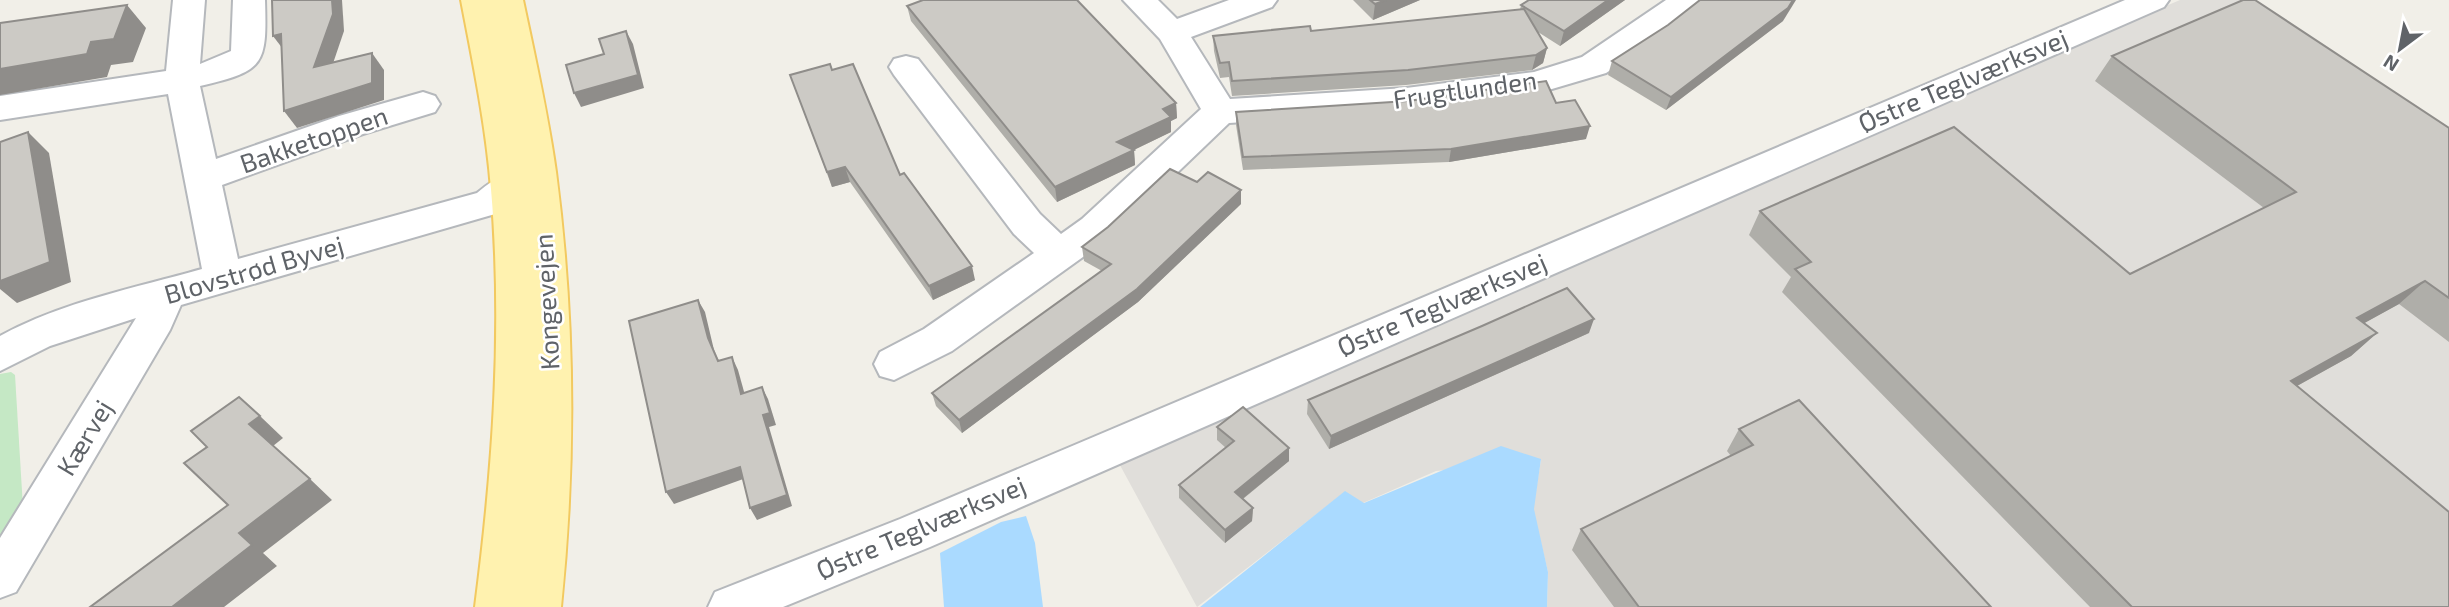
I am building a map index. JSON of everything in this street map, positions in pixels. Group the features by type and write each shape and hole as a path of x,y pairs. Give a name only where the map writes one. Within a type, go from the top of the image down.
{"main road":[{"name":"Kongevejen","path":"477,0 509,187 517,330 516,421 498,607"},
{"name":"Kongevejen","path":"507,0 538,173 551,321 551,428 545,552 538,607"}],"street":[{"name":"Bakketoppen","path":"189,0 182,79 205,177 223,278"},
{"path":"0,108 182,79 243,60 248,52 249,0"},
{"path":"894,364 938,340 1095,229 1220,112 1172,32 1139,0"},
{"path":"1172,32 1261,0"},
{"name":"Frugtlunden","path":"1220,112 1406,100 1535,83 1594,65 1651,28 1687,0"},
{"name":"Østre Teglværksvej","path":"731,607 915,533 2152,0"},
{"path":"906,67 1027,224 1059,255"},
{"name":"Bakketoppen","path":"205,177 351,125 424,104"},
{"name":"Blovstrød Byvej","path":"0,355 36,335 85,317 489,202 509,187"},
{"name":"Kærvej","path":"0,578 156,319 165,296"}],"shaded area":[{"path":"2180,0 2244,0 2449,136 2449,607 1547,607 1548,572 1533,509 1541,460 1436,471 1363,503 1345,492 1197,607 1115,456"}],"green space":[{"path":"11,372 15,375 23,508 0,555 0,374"}],"water":[{"path":"1501,446 1541,459 1534,509 1548,572 1547,607 1200,607 1345,491 1364,503"},
{"path":"1026,516 1035,543 1043,607 944,607 940,553 1001,522"}],"building":[{"path":"272,0 332,0 333,14 314,67 372,53 372,83 284,111 281,34 273,36"},
{"path":"923,0 1077,0 1176,103 1163,109 1171,117 1117,142 1134,150 1055,187 907,6"},
{"path":"1370,0 1386,0 1375,4"},
{"path":"1529,0 1608,0 1564,31 1521,5"},
{"path":"1700,0 1793,0 1788,8 1671,97 1612,61 1668,25"},
{"path":"2243,0 2255,0 2449,128 2449,298 2425,281 2357,318 2377,333 2291,381 2449,512 2449,607 2132,607 1795,269 1811,262 1760,211 1954,127 2130,274 2296,192 2112,56"},
{"path":"127,5 114,39 91,42 87,54 0,69 0,23"},
{"path":"1524,9 1547,48 1536,55 1408,70 1232,81 1229,62 1220,63 1213,36 1310,26 1311,31"},
{"path":"626,31 638,75 574,93 566,65 604,54 599,39"},
{"path":"830,64 832,70 853,64 900,175 904,173 972,266 929,286 845,167 827,172 790,75"},
{"path":"1546,81 1556,103 1575,100 1590,126 1451,149 1243,157 1236,112 1408,101"},
{"path":"28,132 50,262 0,281 0,142"},
{"path":"1170,169 1197,182 1208,172 1241,190 1137,289 959,420 932,393 1111,264 1082,247 1108,227"},
{"path":"1567,288 1594,319 1331,436 1308,400 1482,326"},
{"path":"698,300 708,338 718,361 732,357 741,394 762,387 770,413 763,415 787,495 750,508 740,467 666,492 629,321"},
{"path":"239,397 260,416 249,424 310,479 239,533 252,545 172,607 90,607 228,505 184,463 207,447 191,431"},
{"path":"1799,400 1991,607 1639,607 1581,529 1753,445 1739,429"},
{"path":"1243,407 1289,448 1235,492 1253,508 1225,530 1179,485 1234,441 1217,427"}]}
